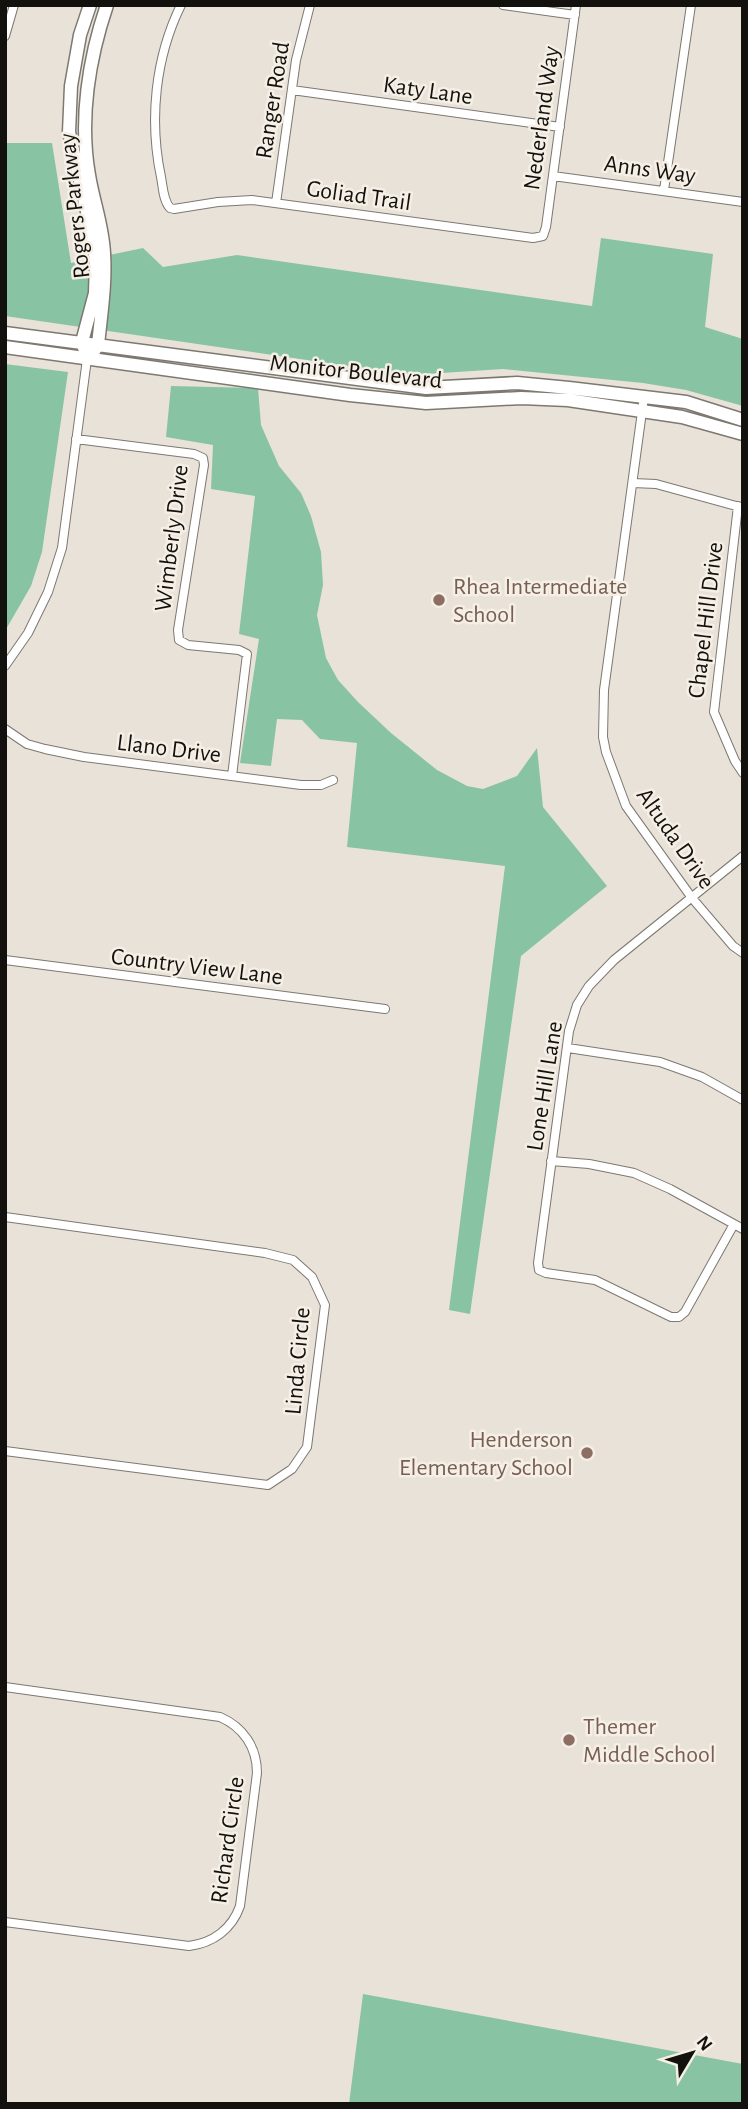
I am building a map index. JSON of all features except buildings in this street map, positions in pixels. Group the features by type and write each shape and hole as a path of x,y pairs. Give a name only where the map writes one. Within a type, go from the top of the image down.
{"street":[{"path":"5,36 14,5"},
{"name":"Rogers Parkway","path":"82,342 95,293 96,261 69,132 73,73 80,35 90,5"},
{"name":"Rogers Parkway","path":"98,345 105,281 104,254 100,219 88,172 85,128 87,95 107,5"},
{"name":"Goliad Trail","path":"181,5 163,55 155,114 159,166 165,201 170,208 239,200 525,237 543,236"},
{"name":"Ranger Road","path":"276,203 300,43 310,5"},
{"path":"503,5 576,10"},
{"path":"664,190 691,5"},
{"name":"Nederland Way","path":"543,236 576,10"},
{"name":"Katy Lane","path":"292,90 560,127"},
{"name":"Anns Way","path":"553,176 743,202"},
{"name":"Monitor Boulevard","path":"5,333 426,388 517,383 644,397 686,402 743,419"},
{"path":"5,666 28,633 48,592 62,548 87,359 82,342"},
{"path":"87,359 98,345"},
{"name":"Monitor Boulevard","path":"5,347 426,403 521,398 568,400 682,417 743,434"},
{"name":"Altuda Drive","path":"644,397 606,677 603,737 613,774 626,806 692,898 733,946 743,953"},
{"name":"Wimberly Drive","path":"76,439 194,454 203,458 204,466 178,630 179,640 188,645 239,650 247,654 232,776"},
{"path":"633,483 656,484 740,507"},
{"name":"Chapel Hill Drive","path":"740,507 713,712 743,773"},
{"name":"Llano Drive","path":"5,729 27,744 84,757 302,785 321,785 332,780"},
{"name":"Lone Hill Lane","path":"738,1226 685,1312 679,1317 671,1317 595,1280 539,1270 569,1031 577,1005 589,986 614,960 743,856"},
{"name":"Country View Lane","path":"5,960 385,1009"},
{"path":"568,1048 660,1062 702,1077 743,1100"},
{"path":"551,1161 589,1164 634,1173 738,1226"},
{"name":"Linda Circle","path":"5,1217 265,1253 293,1260 312,1277 325,1305 307,1447 292,1469 268,1485 5,1451"},
{"name":"Richard Circle","path":"5,1687 220,1717 235,1725 251,1745 256,1758 257,1785 240,1906 231,1923 214,1938 189,1946 5,1922"}],"green space":[{"path":"5,143 52,143 71,263 143,248 163,267 237,255 592,306 601,238 713,254 705,327 743,339 743,406 686,390 643,383 503,369 426,374 396,373 5,316"},
{"path":"5,364 68,372 42,552 31,586 5,631"},
{"path":"171,386 258,388 261,425 279,466 301,493 321,552 323,585 317,615 326,658 338,680 391,733 437,770 467,786 483,789 517,776 537,748 543,807 607,886 521,956 470,1314 449,1310 505,866 347,847 357,743 320,739 302,720 277,719 271,766 240,763 259,639 239,634 255,496 211,489 213,445 166,437"},
{"path":"363,1994 743,2064 743,2104 349,2104"}],"place":[{"name":"Rhea Intermediate School","path":"439,600"},
{"name":"Henderson Elementary School","path":"587,1453"},
{"name":"Themer Middle School","path":"569,1740"}]}
